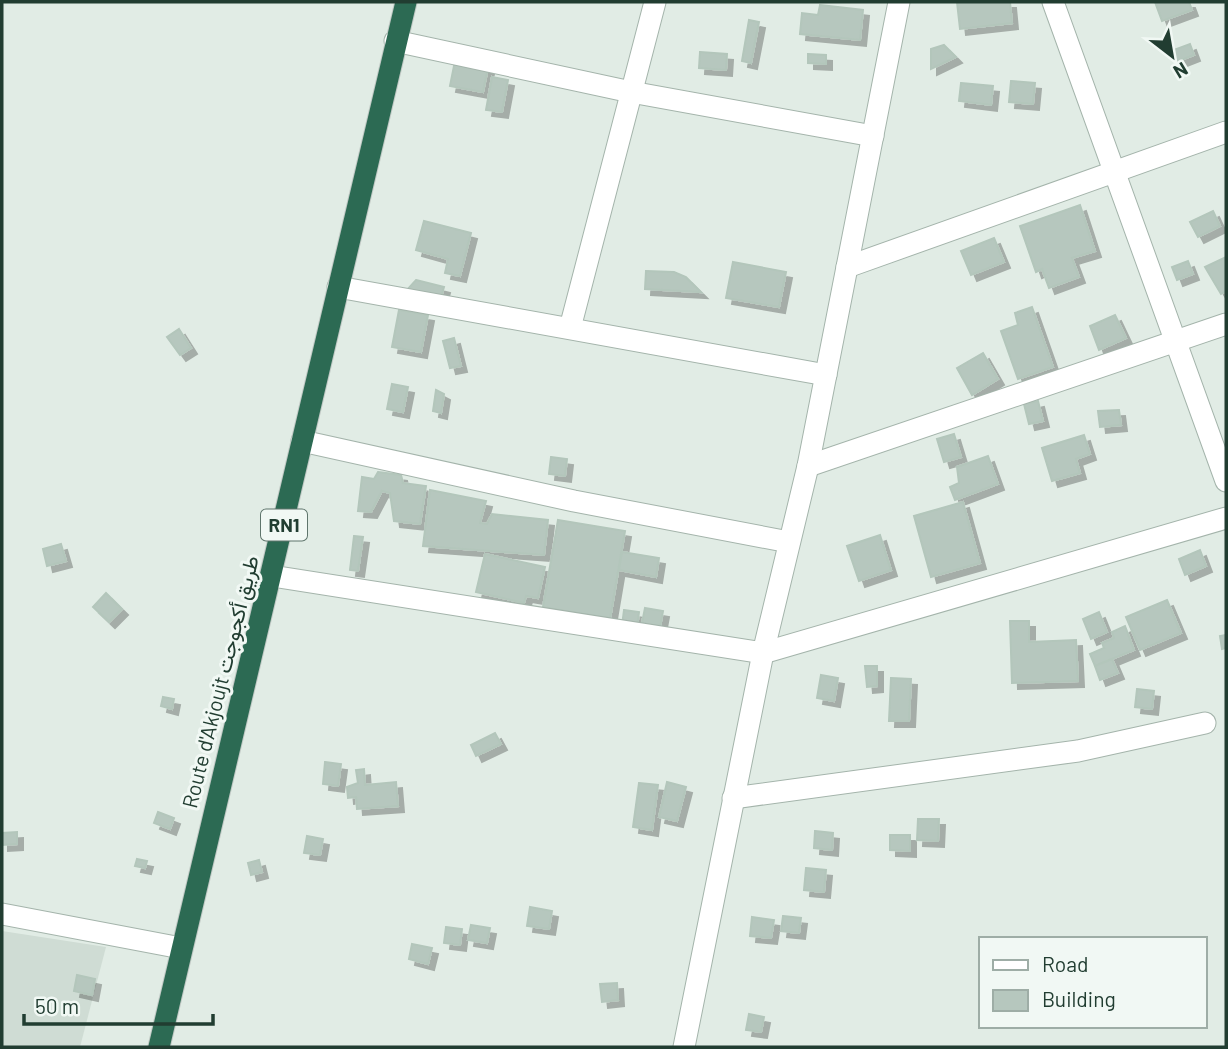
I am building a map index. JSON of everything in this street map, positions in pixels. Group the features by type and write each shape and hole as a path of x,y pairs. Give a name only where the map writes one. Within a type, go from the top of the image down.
{"highway":[{"name":"Route d'Akjoujt طريق أكجوجت","path":"159,1047 405,2"}],"street":[{"path":"570,328 655,2"},
{"path":"684,1047 763,653 808,467 899,2"},
{"path":"1053,2 1116,170 1226,481"},
{"path":"395,41 631,92 873,136"},
{"path":"847,267 1226,132"},
{"path":"338,287 826,375"},
{"path":"808,467 1178,343 1226,324"},
{"path":"302,441 574,501 789,542"},
{"path":"272,576 763,653 1226,518"},
{"path":"733,798 1078,751 1205,723"},
{"path":"2,914 181,948"}],"shaded area":[{"path":"2,931 106,947 80,1047 2,1047"}],"building":[{"path":"957,2 1010,2 1012,23 960,29"},
{"path":"1155,2 1189,2 1192,10 1162,21"},
{"path":"820,5 863,10 860,40 800,34 802,13 818,15"},
{"path":"749,20 759,22 751,63 742,61"},
{"path":"1190,44 1194,55 1176,62 1171,51"},
{"path":"944,45 956,57 931,69 931,49"},
{"path":"700,52 727,54 726,70 699,68"},
{"path":"808,54 826,55 826,64 808,63"},
{"path":"455,61 488,68 483,92 450,86"},
{"path":"492,77 508,80 502,112 486,110"},
{"path":"1011,81 1035,83 1033,104 1009,102"},
{"path":"961,83 993,86 991,105 959,101"},
{"path":"1080,205 1095,251 1072,258 1079,277 1049,288 1042,269 1036,272 1020,226"},
{"path":"1213,211 1220,226 1198,237 1190,222"},
{"path":"424,221 471,233 460,276 445,273 448,259 416,250"},
{"path":"994,238 1004,262 971,275 961,251"},
{"path":"1226,257 1226,291 1221,294 1205,267"},
{"path":"1188,261 1193,274 1177,280 1172,267"},
{"path":"733,262 786,272 779,307 726,298"},
{"path":"646,271 674,272 686,277 701,292 645,289"},
{"path":"416,280 444,287 440,301 406,291"},
{"path":"1032,307 1053,367 1018,379 1001,331 1018,325 1015,313"},
{"path":"399,310 428,315 421,352 392,347"},
{"path":"1115,315 1126,338 1099,350 1090,326"},
{"path":"179,329 191,348 180,355 167,337"},
{"path":"454,338 461,366 450,368 443,341"},
{"path":"983,353 998,379 972,395 957,368"},
{"path":"392,384 408,387 403,412 387,409"},
{"path":"436,390 444,394 441,413 433,411"},
{"path":"1038,401 1043,421 1029,424 1024,404"},
{"path":"1119,410 1121,425 1100,427 1098,411"},
{"path":"954,434 961,457 944,462 937,439"},
{"path":"1084,435 1090,454 1076,459 1080,473 1052,481 1042,448"},
{"path":"988,456 998,484 955,500 950,487 959,483 957,467"},
{"path":"551,457 567,459 565,476 549,474"},
{"path":"378,472 401,475 403,483 426,486 420,524 394,521 390,493 382,491 371,512 358,511 362,477 374,479"},
{"path":"430,490 486,501 480,523 487,524 492,514 548,520 544,555 423,546"},
{"path":"963,502 980,563 931,577 914,516"},
{"path":"558,520 625,531 610,619 543,607"},
{"path":"880,535 891,570 859,581 847,546"},
{"path":"354,536 363,537 358,571 350,570"},
{"path":"61,544 66,561 47,566 43,549"},
{"path":"1200,550 1206,566 1185,575 1179,559"},
{"path":"622,552 659,558 656,577 619,570"},
{"path":"485,554 545,567 538,598 526,596 524,603 476,592"},
{"path":"106,593 122,609 109,622 93,607"},
{"path":"1167,600 1181,633 1140,650 1126,617"},
{"path":"645,608 663,611 660,627 642,623"},
{"path":"624,610 639,612 637,628 622,626"},
{"path":"1099,612 1107,632 1091,639 1083,619"},
{"path":"1010,621 1029,621 1029,642 1076,640 1078,681 1012,683"},
{"path":"1125,626 1134,650 1095,666 1090,654 1104,648 1102,643 1114,638 1112,632"},
{"path":"1226,635 1226,648 1222,649 1220,636"},
{"path":"1112,659 1118,673 1100,680 1095,666"},
{"path":"865,666 877,666 877,686 867,687"},
{"path":"821,675 838,678 834,701 817,698"},
{"path":"891,678 911,679 909,721 889,721"},
{"path":"1137,689 1154,691 1152,709 1135,707"},
{"path":"163,697 174,699 172,709 161,706"},
{"path":"495,733 501,744 476,756 471,745"},
{"path":"325,762 341,764 338,786 323,784"},
{"path":"364,769 365,785 396,782 398,806 357,809 356,797 348,798 347,787 358,783 356,770"},
{"path":"667,782 686,787 677,821 659,817"},
{"path":"639,783 658,785 652,830 633,827"},
{"path":"158,812 174,818 170,829 154,823"},
{"path":"918,819 939,819 938,841 917,840"},
{"path":"815,831 833,833 832,850 814,848"},
{"path":"17,832 17,844 2,845 2,833"},
{"path":"890,835 910,835 910,851 890,850"},
{"path":"307,836 323,839 320,855 304,853"},
{"path":"137,859 147,861 145,868 135,866"},
{"path":"259,860 262,872 251,875 248,863"},
{"path":"806,868 826,870 824,892 804,890"},
{"path":"530,907 552,911 549,929 527,926"},
{"path":"783,916 801,918 799,933 781,931"},
{"path":"752,917 774,920 771,938 750,936"},
{"path":"471,925 490,928 487,943 468,940"},
{"path":"446,927 462,929 460,945 444,943"},
{"path":"412,944 432,948 428,964 409,959"},
{"path":"77,975 95,979 92,995 74,991"},
{"path":"617,983 618,1000 602,1002 600,984"},
{"path":"749,1014 764,1017 761,1032 746,1030"}]}
